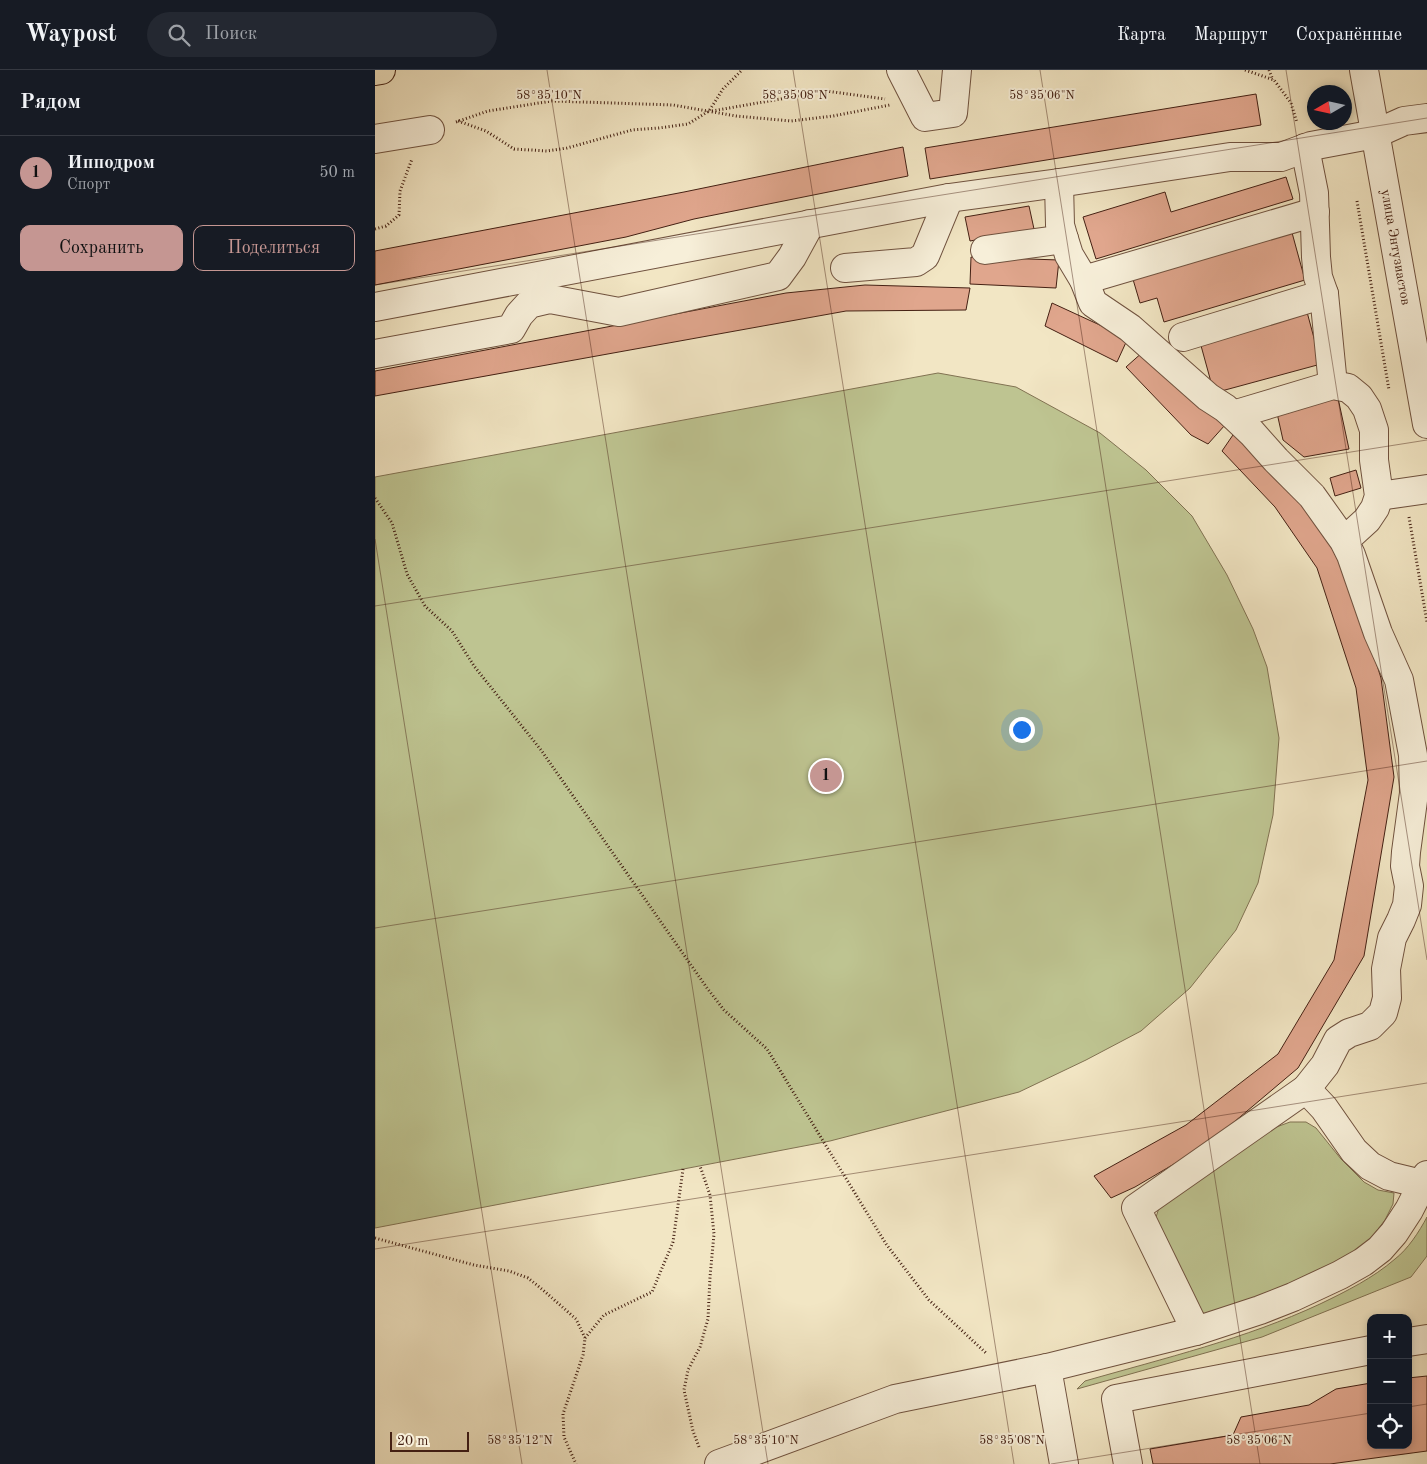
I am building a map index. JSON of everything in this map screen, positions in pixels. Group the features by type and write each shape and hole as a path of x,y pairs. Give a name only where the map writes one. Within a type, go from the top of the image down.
{"main road":[{"path":"375,71 381,70"}],"street":[{"path":"901,70 909,100 925,116 953,113 957,70"},
{"name":"улица Энтузиастов","path":"1364,70 1375,134 1420,345 1427,424"},
{"path":"375,307 949,198 1230,157 1281,157 1311,146 1375,134 1404,121 1427,118"},
{"path":"375,139 430,130"},
{"path":"1305,148 1314,193 1316,257 1318,277 1324,294 1333,385"},
{"path":"1059,183 1060,224 1064,239 1069,255 1084,280 1093,303 1130,328 1208,397 1225,408 1252,432 1276,460 1312,496 1344,541 1351,555 1378,633 1399,680 1413,755 1414,793 1405,866 1409,886 1407,905 1392,938 1386,969 1387,998 1383,1013 1370,1026 1349,1033 1338,1040 1325,1065 1306,1089 1136,1208 1196,1331"},
{"path":"845,268 916,262 925,256 949,198"},
{"path":"1084,280 1315,212"},
{"path":"375,354 511,329 519,315 529,304 550,299 619,312 778,276 792,257 810,224"},
{"path":"985,250 1064,239"},
{"path":"1183,336 1324,294"},
{"path":"1233,415 1333,385 1348,388 1359,397 1367,410 1374,430 1374,460 1404,492 1375,508 1367,520 1344,541"},
{"path":"711,1460 895,1399 1047,1368 1196,1331 1293,1297 1363,1262 1380,1249 1394,1233 1425,1180 1389,1176 1370,1166 1354,1150 1324,1108 1306,1089"},
{"path":"1412,1341 1427,1338"},
{"path":"1129,1464 1116,1399 1367,1351"},
{"path":"1047,1368 1064,1464"}],"path":[{"path":"709,111 723,89 742,70"},
{"path":"1245,70 1274,80"},
{"path":"1269,70 1291,103 1305,148"},
{"path":"458,121 486,131 514,148 547,151 567,148 632,130 688,124 709,111 826,91 909,100"},
{"path":"375,229 387,226 399,215 400,191 415,153 430,130 488,111 553,101 673,106 736,116 791,120 833,116 909,100"},
{"path":"1357,198 1389,394"},
{"path":"1404,492 1427,622"},
{"path":"375,498 392,523 407,574 425,606 452,631 474,666 541,750 713,996 724,1010 767,1049 886,1244 929,1300 1010,1376"},
{"path":"700,1166 710,1195 714,1234 709,1277 708,1319 700,1347 688,1370 684,1390 693,1431 711,1460"},
{"path":"575,1464 564,1438 563,1414 578,1374 585,1338 604,1315 652,1292 673,1242 683,1169"},
{"path":"375,1238 474,1265 509,1271 528,1278 575,1319 585,1338"}],"green space":[{"path":"938,373 1016,387 1100,433 1146,470 1192,516 1227,575 1253,629 1267,667 1279,738 1273,815 1258,883 1236,930 1190,988 1141,1031 1019,1092 830,1141 375,1228 375,477"},
{"path":"1290,1122 1306,1122 1316,1128 1341,1159 1364,1182 1378,1190 1394,1193 1393,1204 1385,1220 1372,1237 1355,1252 1298,1285 1208,1315 1201,1312 1155,1220 1159,1208 1271,1129"},
{"path":"1427,1217 1427,1256 1411,1277 1262,1337 1077,1389 1085,1381 1175,1356 1263,1328 1330,1299 1387,1266 1413,1240"}],"building":[{"path":"1256,94 1261,125 930,179 925,148"},
{"path":"903,147 908,176 694,219 626,237 375,285 375,251 684,192"},
{"path":"1286,177 1293,199 1096,259 1083,217 1165,192 1171,212"},
{"path":"1029,206 1034,229 970,241 965,217"},
{"path":"1291,229 1305,280 1164,322 1157,298 1140,303 1132,276"},
{"path":"971,257 1059,260 1056,288 970,284"},
{"path":"865,285 970,288 966,310 846,311 375,396 375,371 786,293"},
{"path":"1052,303 1128,338 1117,362 1045,326"},
{"path":"1307,312 1321,364 1214,393 1200,342"},
{"path":"1144,351 1225,425 1208,444 1191,435 1126,367"},
{"path":"1338,398 1349,449 1304,457 1283,440 1277,413"},
{"path":"1235,432 1308,505 1348,573 1381,678 1394,777 1364,956 1298,1068 1208,1144 1135,1187 1111,1198 1094,1176 1186,1125 1278,1054 1334,960 1368,780 1356,688 1317,568 1275,507 1222,451"},
{"path":"1356,470 1361,488 1335,496 1330,478"},
{"path":"1427,1376 1427,1451 1330,1464 1153,1464 1150,1449 1233,1435 1241,1417 1309,1405 1336,1389 1367,1384 1367,1449 1412,1449 1412,1378"}],"place":[{"name":"Ипподром","path":"826,776"}]}
